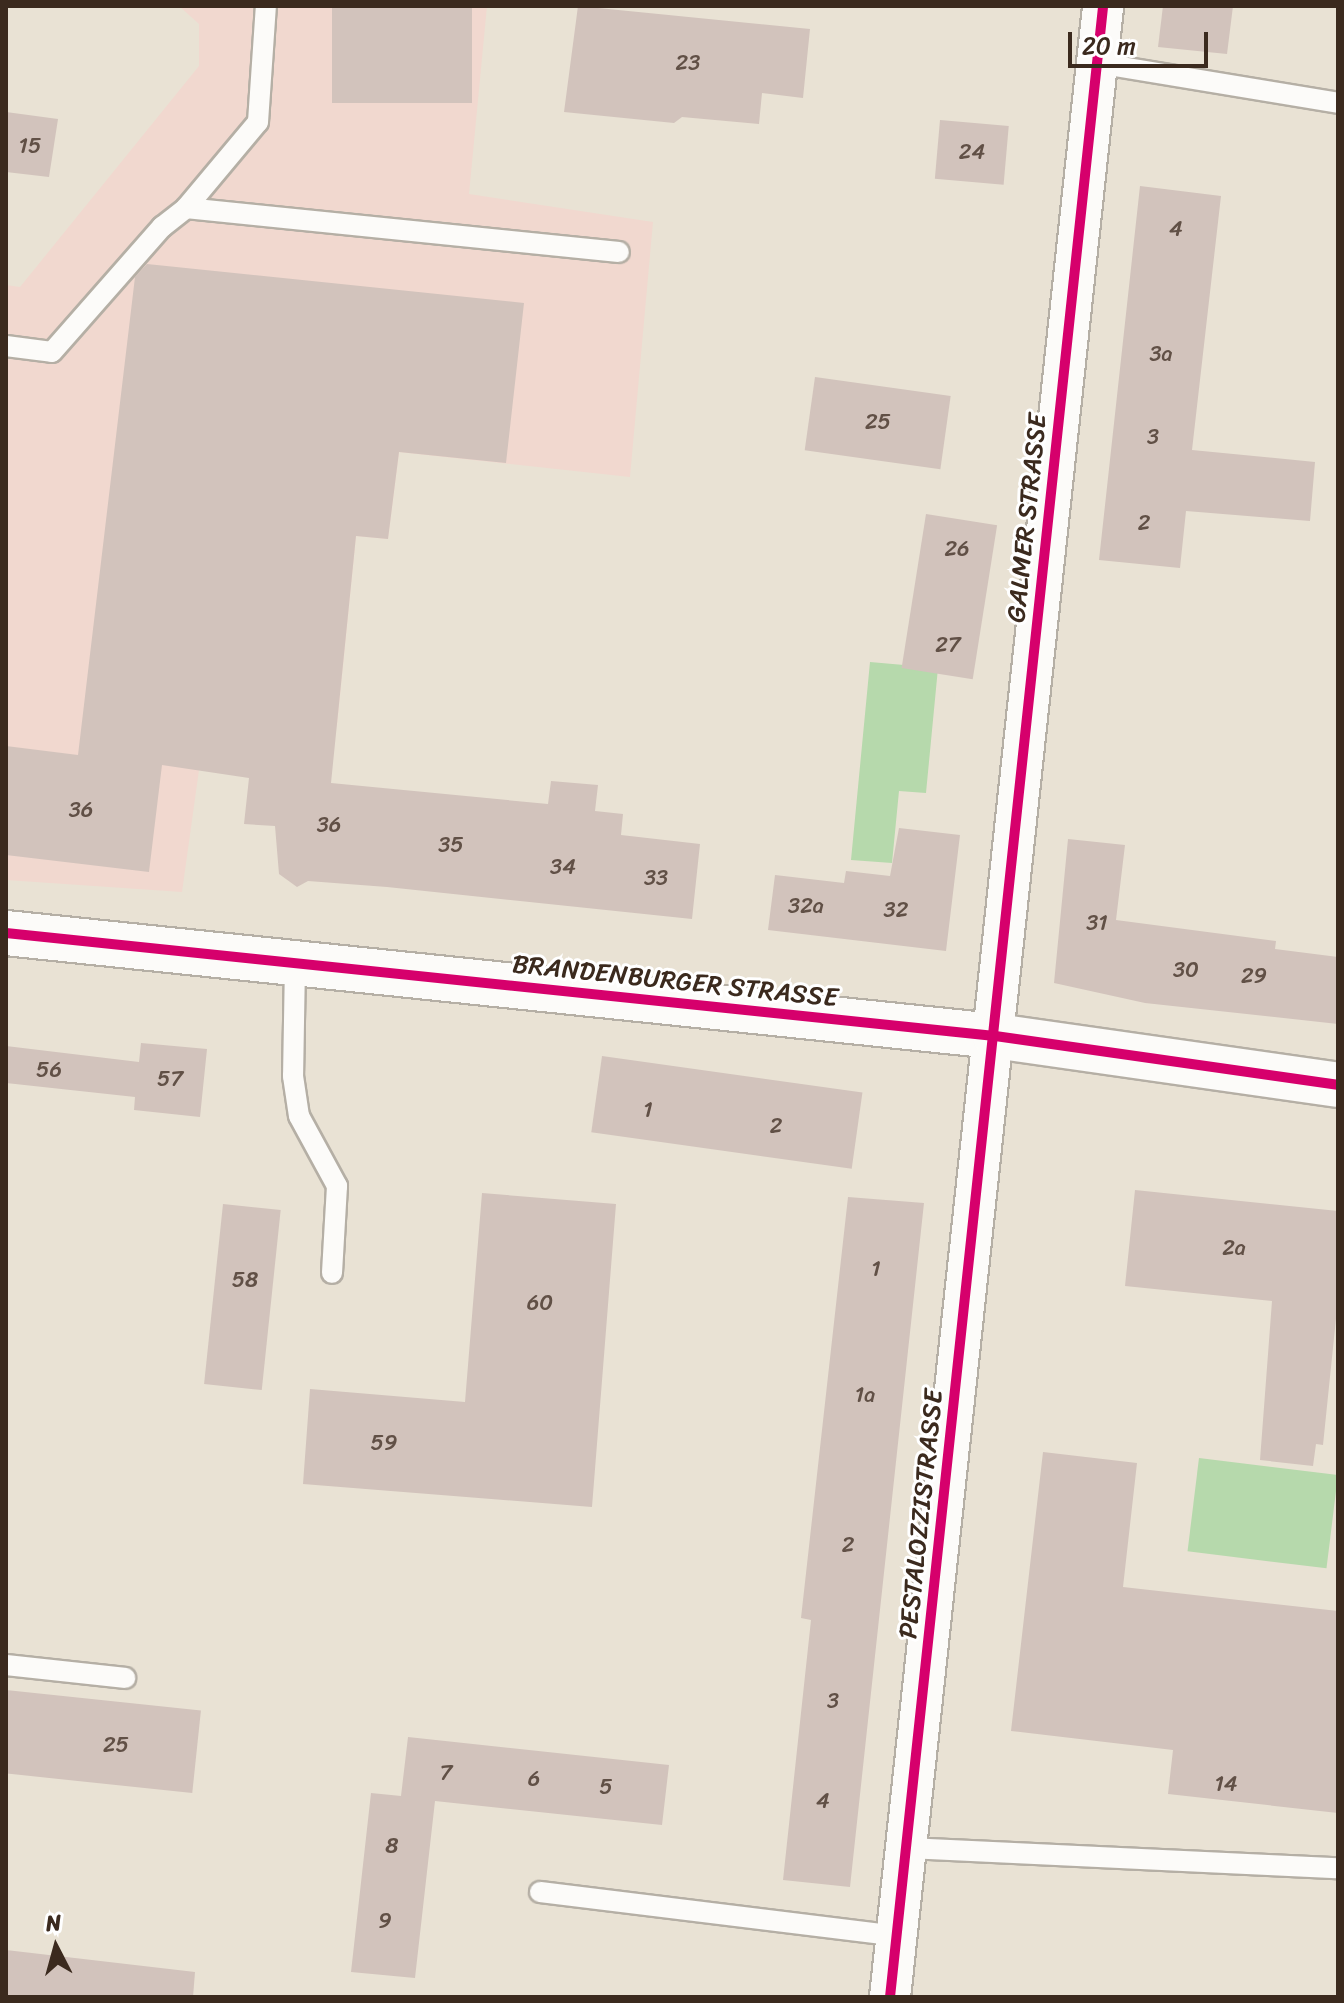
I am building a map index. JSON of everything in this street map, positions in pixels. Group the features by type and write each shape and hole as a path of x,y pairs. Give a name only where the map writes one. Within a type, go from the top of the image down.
{"street":[{"name":"GALMER STRASSE","path":"995,1036 1103,6"},
{"name":"BRANDENBURGER STRASSE","path":"6,933 995,1036 1338,1085"},
{"name":"PESTALOZZISTRASSE","path":"890,1997 995,1036"}],"lane":[{"path":"6,346 52,352 162,227 186,208 258,122 266,6"},
{"path":"1097,63 1338,103"},
{"path":"186,208 619,252"},
{"path":"295,964 293,1076 299,1116 337,1186 332,1273"},
{"path":"6,1665 125,1678"},
{"path":"907,1848 1338,1868"},
{"path":"540,1892 897,1936"}],"shaded area":[{"path":"179,6 487,6 469,194 653,222 630,477 399,452 388,539 356,536 337,725 325,771 199,770 182,892 6,880 6,285 20,287 199,66 199,24"}],"green space":[{"path":"870,662 938,668 926,793 899,791 892,863 851,860"},
{"path":"1199,1458 1338,1475 1327,1568 1188,1551"}],"building":[{"path":"332,6 472,6 472,103 332,103"},
{"path":"578,6 810,29 803,98 762,93 759,124 682,117 674,123 564,112"},
{"path":"1163,6 1233,6 1227,54 1158,47"},
{"path":"6,112 58,119 49,177 6,172"},
{"path":"940,120 1009,126 1004,185 935,179"},
{"path":"1140,186 1221,196 1192,450 1315,462 1310,521 1186,511 1180,568 1099,560"},
{"path":"147,264 524,303 506,463 399,452 388,539 356,536 331,783 548,804 551,781 598,785 595,811 623,814 621,835 700,844 692,919 387,887 308,881 297,887 279,874 275,826 244,824 249,778 162,765 149,872 6,855 6,746 78,755 135,277"},
{"path":"815,377 951,396 940,469 805,450"},
{"path":"926,514 997,525 973,679 902,668"},
{"path":"899,828 960,835 946,951 768,930 775,875 844,883 846,871 890,876"},
{"path":"1068,839 1125,845 1116,920 1276,941 1275,949 1338,957 1338,1024 1145,1003 1054,983"},
{"path":"141,1043 207,1049 200,1117 134,1110 135,1097 6,1083 6,1046 139,1062"},
{"path":"602,1056 862,1093 852,1169 591,1132"},
{"path":"1135,1190 1338,1211 1338,1299 1323,1445 1316,1444 1313,1466 1260,1460 1272,1301 1125,1286"},
{"path":"482,1193 616,1204 592,1507 303,1484 310,1389 465,1402"},
{"path":"848,1197 924,1203 850,1887 783,1880 811,1620 801,1618"},
{"path":"223,1204 281,1210 262,1390 204,1384"},
{"path":"1043,1452 1137,1463 1123,1587 1338,1611 1338,1813 1168,1794 1173,1750 1011,1731"},
{"path":"6,1690 201,1710 192,1793 6,1773"},
{"path":"408,1737 669,1765 662,1825 435,1801 415,1978 351,1972 371,1793 401,1796"},
{"path":"6,1950 195,1972 193,1997 6,1997"}],"cycle path":[{"path":"890,1997 1103,6"},
{"path":"6,933 995,1036 1338,1085"}]}
